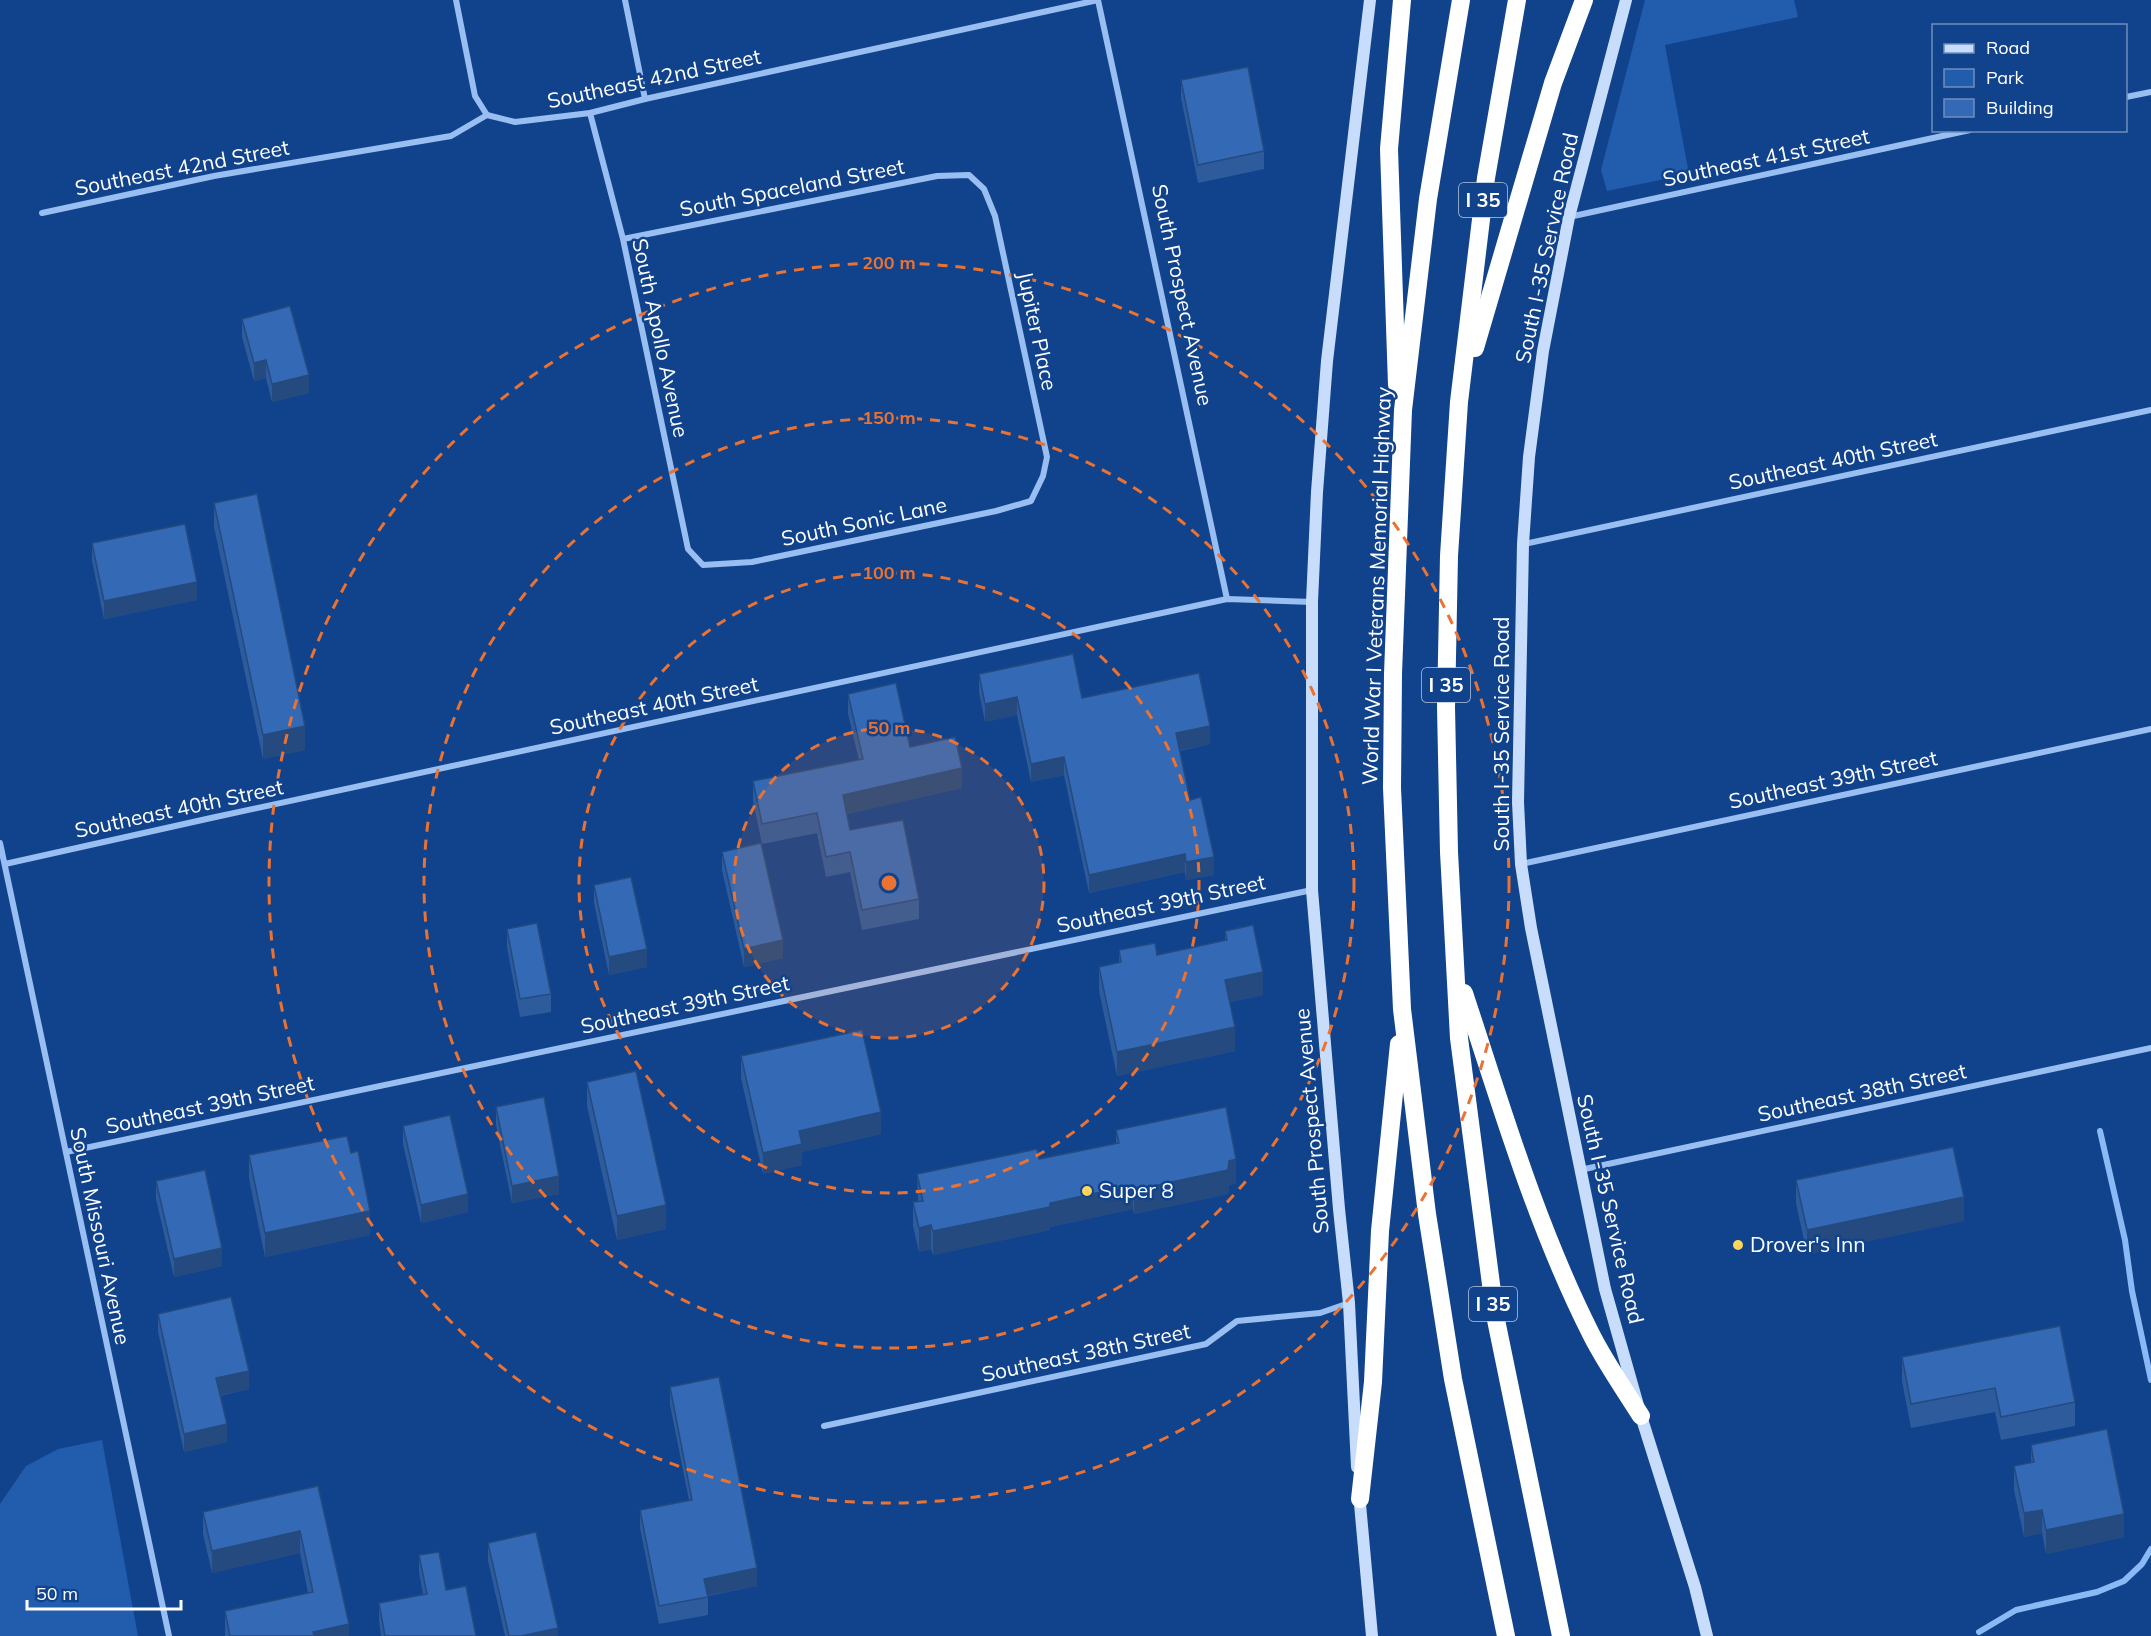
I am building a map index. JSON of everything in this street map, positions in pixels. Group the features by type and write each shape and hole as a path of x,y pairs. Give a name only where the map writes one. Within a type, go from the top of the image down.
{"highway":[{"path":"1400,465 1389,149 1402,0"},
{"name":"World War I Veterans Memorial Highway","path":"1461,0 1428,199 1404,398 1393,674 1392,788 1402,1009 1427,1214 1453,1379 1506,1636"},
{"name":"I 35","path":"1517,0 1486,178 1459,402 1449,556 1446,708 1449,852 1461,1049 1495,1315 1561,1636"},
{"path":"1459,402 1553,83 1584,0"},
{"path":"1455,968 1543,1227 1592,1335 1641,1416"},
{"path":"1360,1499 1373,1382 1380,1231 1402,1009"}],"main road":[{"path":"1312,602 1317,492 1327,361 1370,0"},
{"name":"South I-35 Service Road","path":"1626,0 1569,217 1542,351 1529,457 1523,544 1518,802 1521,864 1540,978 1605,1289 1641,1416 1695,1587 1707,1636"},
{"name":"South Prospect Avenue","path":"1312,602 1312,890 1349,1303 1360,1499 1372,1636"}],"street":[{"path":"456,0 476,96 488,115"},
{"path":"625,0 645,99"},
{"name":"Southeast 42nd Street","path":"42,213 214,176 451,136 488,115 515,122 590,113 1098,0"},
{"name":"South Prospect Avenue","path":"1098,0 1227,599"},
{"path":"2127,97 2151,92"},
{"name":"South Apollo Avenue","path":"590,113 623,239 684,534 688,549 703,565"},
{"name":"Southeast 41st Street","path":"1569,217 1961,132"},
{"name":"South Spaceland Street","path":"623,239 937,176 969,175"},
{"name":"Jupiter Place","path":"969,175 984,189 995,216 1047,457 1043,476 1031,501"},
{"name":"Southeast 40th Street","path":"1523,544 2151,410"},
{"name":"South Sonic Lane","path":"703,565 752,562 996,511 1031,501"},
{"name":"Southeast 40th Street","path":"5,864 1227,599 1312,602"},
{"name":"Southeast 39th Street","path":"1521,864 2151,729"},
{"name":"South Missouri Avenue","path":"0,843 169,1636"},
{"name":"Southeast 39th Street","path":"66,1152 1312,890"},
{"name":"Southeast 38th Street","path":"1580,1170 2151,1048"},
{"name":"Southeast 38th Street","path":"824,1426 1206,1344 1237,1320 1320,1313 1349,1303"}],"green space":[{"path":"1645,0 1794,0 1798,17 1665,45 1689,174 1607,191 1601,170"},
{"path":"102,1440 138,1636 0,1636 0,1504 26,1466 58,1449"}],"building":[{"path":"1248,67 1264,151 1198,165 1181,80"},
{"path":"290,306 309,375 272,384 266,360 254,363 242,319"},
{"path":"257,494 305,726 263,735 214,503"},
{"path":"185,524 197,582 104,601 92,543"},
{"path":"1073,654 1082,698 1199,673 1210,726 1176,733 1190,800 1201,797 1214,857 1186,862 1185,854 1089,875 1064,757 1031,764 1017,697 985,704 979,674"},
{"path":"896,683 910,747 955,737 962,768 843,795 850,830 903,820 919,899 862,910 850,852 826,857 817,813 762,824 753,781 863,759 848,694"},
{"path":"761,843 783,940 744,949 722,852"},
{"path":"631,877 647,949 609,957 594,885"},
{"path":"537,923 551,994 520,999 507,929"},
{"path":"1253,925 1263,972 1225,980 1235,1027 1117,1052 1099,967 1121,962 1119,950 1155,943 1157,955 1227,940 1225,931"},
{"path":"862,1030 881,1112 799,1131 802,1144 763,1153 741,1056"},
{"path":"636,1071 666,1205 617,1216 587,1082"},
{"path":"544,1097 559,1176 512,1186 496,1107"},
{"path":"1226,1107 1236,1159 1229,1161 1228,1170 1134,1190 1133,1185 1050,1203 1050,1207 933,1231 931,1225 919,1228 913,1202 923,1201 917,1174 1037,1149 1039,1159 1119,1143 1116,1130"},
{"path":"450,1115 468,1194 421,1205 403,1126"},
{"path":"347,1136 351,1153 358,1151 370,1211 265,1233 249,1155"},
{"path":"1953,1147 1964,1197 1807,1230 1796,1180"},
{"path":"205,1170 222,1248 174,1259 156,1181"},
{"path":"231,1297 249,1371 216,1378 227,1424 184,1434 158,1314"},
{"path":"2060,1326 2075,1402 2001,1417 1995,1388 1911,1404 1902,1357"},
{"path":"719,1377 757,1568 704,1579 708,1597 659,1606 640,1510 692,1500 670,1387"},
{"path":"2107,1429 2124,1514 2046,1530 2042,1510 2024,1513 2014,1466 2034,1462 2031,1445"},
{"path":"318,1486 349,1624 313,1632 314,1636 230,1636 225,1611 313,1592 300,1531 212,1551 203,1512"},
{"path":"536,1532 558,1628 521,1636 509,1636 488,1543"},
{"path":"439,1552 446,1590 466,1586 476,1636 385,1636 379,1603 427,1594 419,1555"}],"waterway":[{"path":"2100,1131 2125,1240 2132,1291 2151,1380"},
{"path":"1979,1632 2016,1610 2097,1592 2124,1581 2142,1564 2151,1549"}],"place":[{"name":"Super 8","path":"1087,1191"},
{"name":"Drover's Inn","path":"1738,1245"}]}
